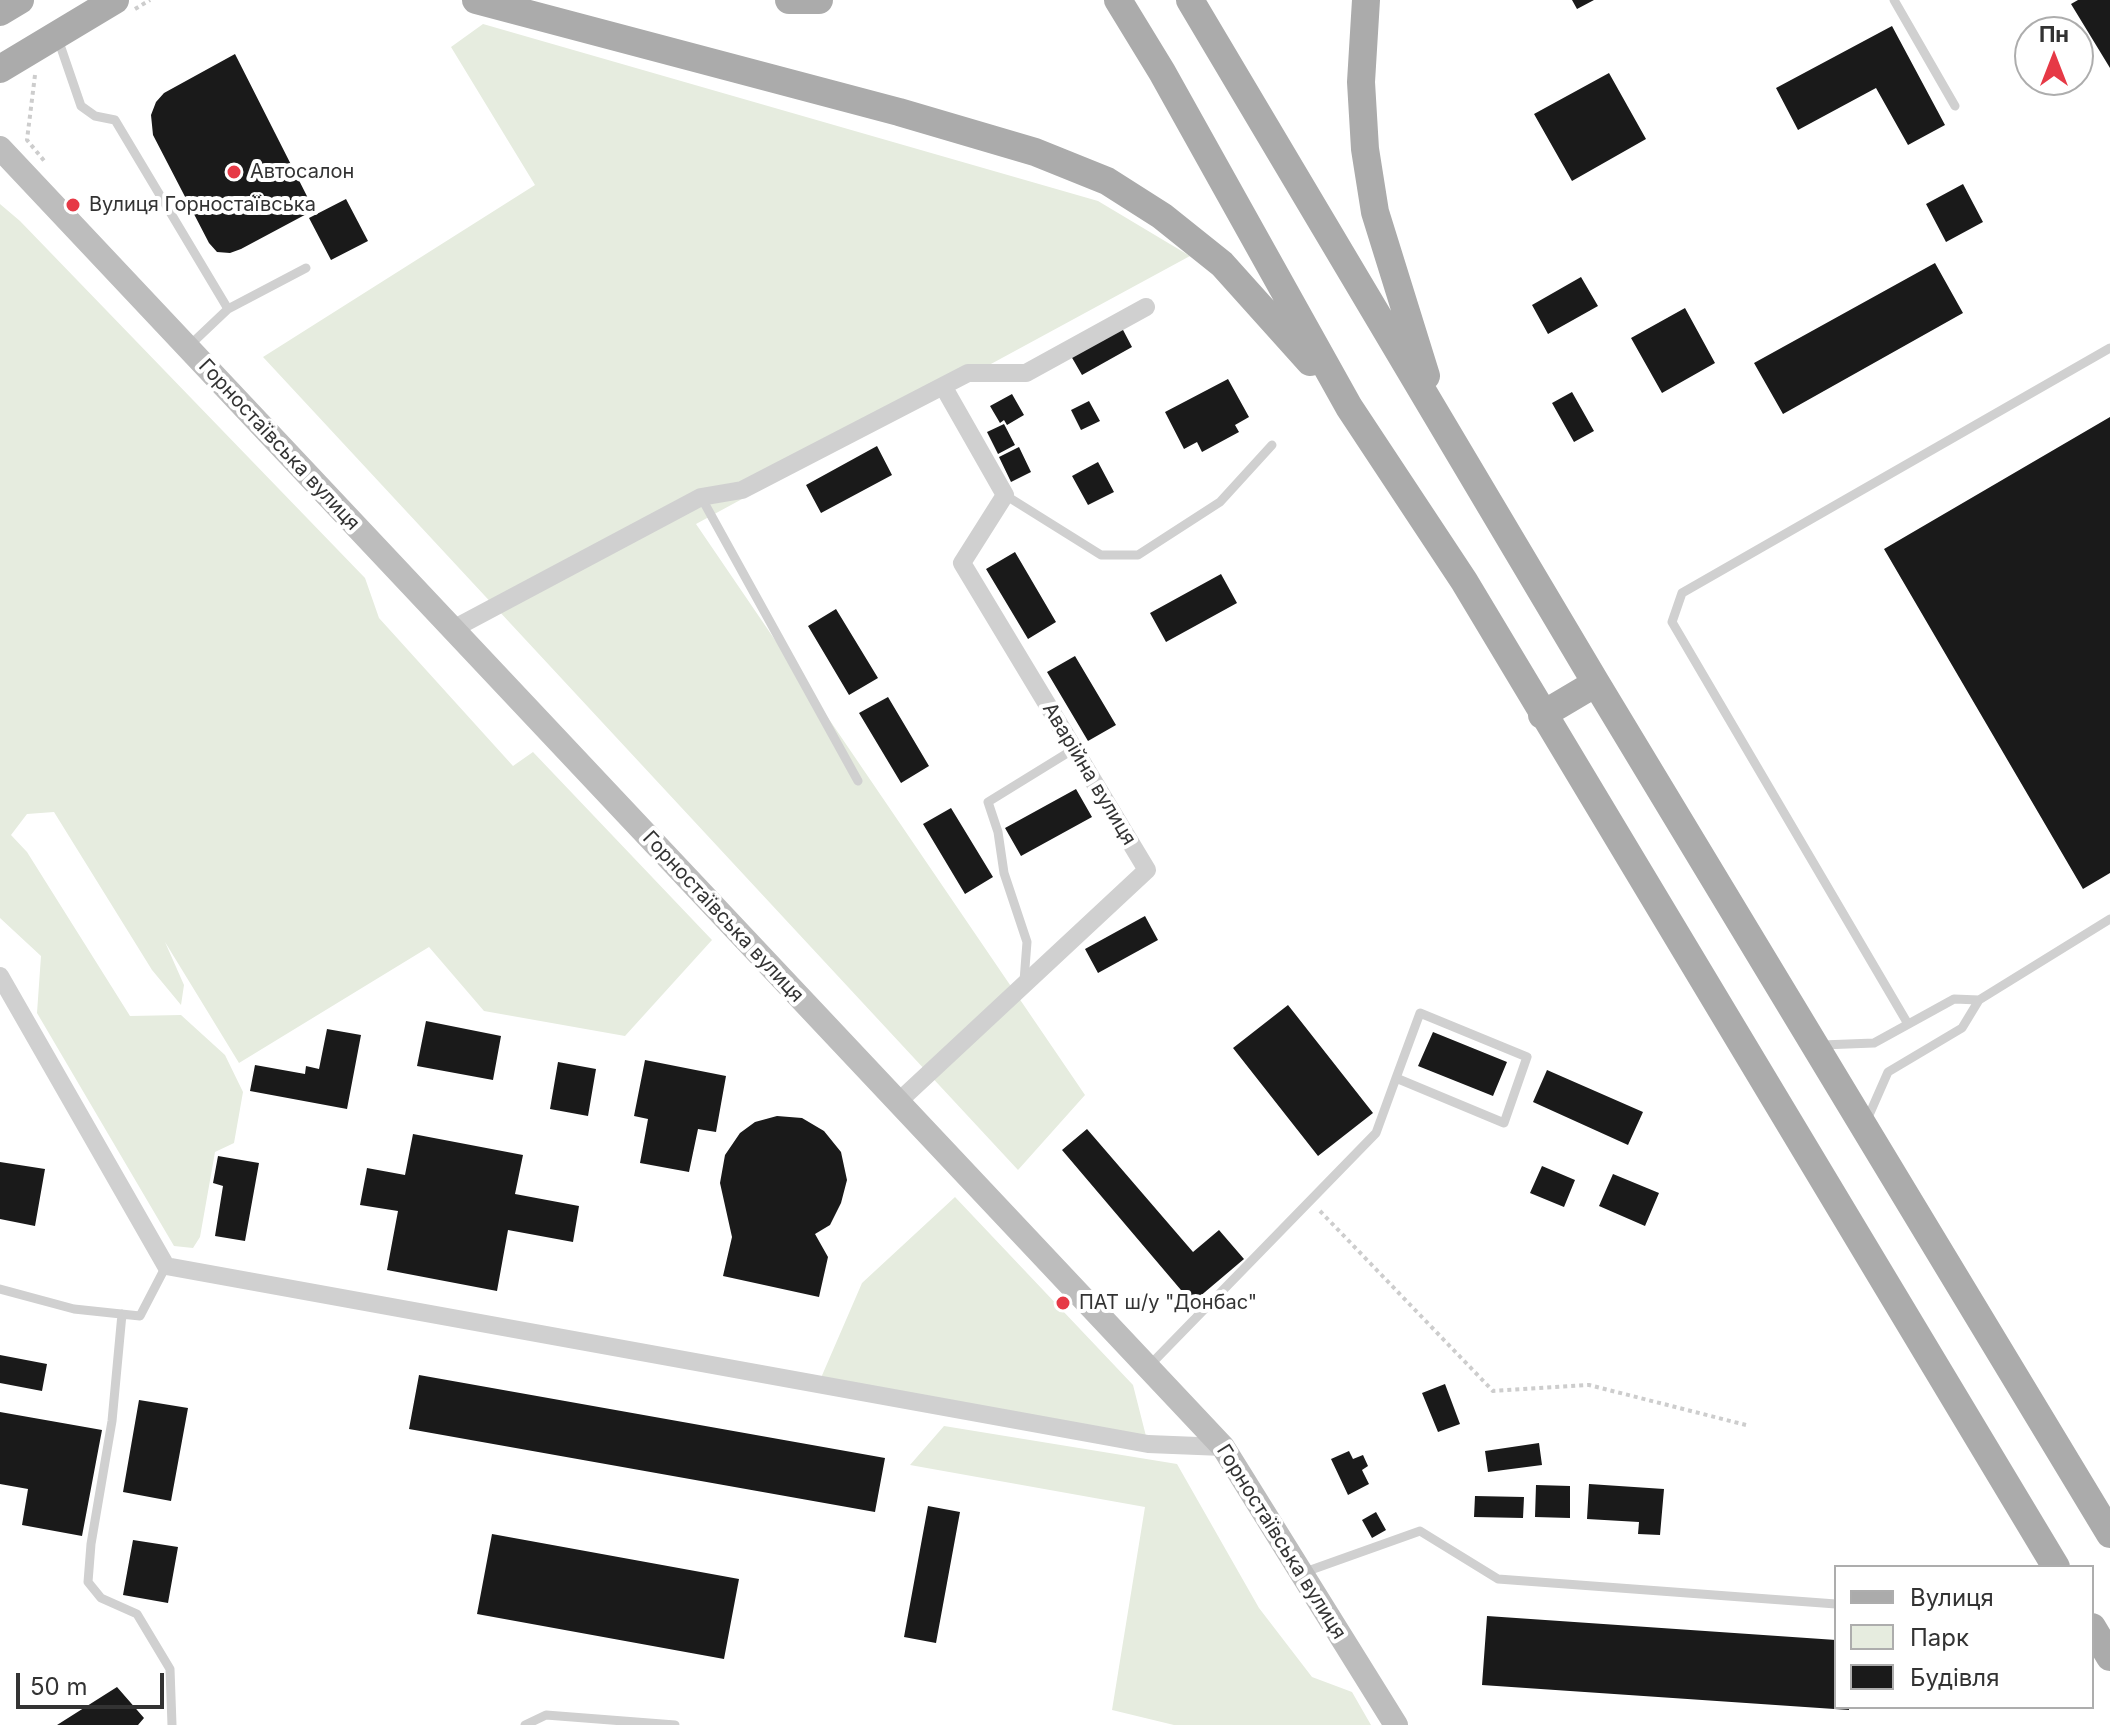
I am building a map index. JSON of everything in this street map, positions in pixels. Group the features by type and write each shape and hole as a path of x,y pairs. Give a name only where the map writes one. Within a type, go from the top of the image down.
{"main road":[{"path":"0,12 20,0"},
{"path":"0,89 8,65 115,0"},
{"path":"476,0 899,112 1035,152 1107,181 1162,216 1222,264 1349,407"},
{"path":"789,0 819,0"},
{"path":"1118,0 1162,72 1349,407 1464,581 2055,1565"},
{"path":"1190,0 1596,683 2110,1534"},
{"path":"1366,0 1361,82 1365,149 1375,212 1394,281 1442,426"},
{"path":"0,126 5,158"},
{"name":"Горностаївська вулиця","path":"5,158 35,186 1223,1447 1396,1725"},
{"path":"1542,715 1596,683"},
{"path":"2094,1630 2110,1657"}],"street":[{"path":"453,629 701,497 742,490 968,373 1026,373 1146,307"},
{"path":"943,386 1005,495"},
{"name":"Аварійна вулиця","path":"898,1102 1147,870 962,563 1005,495"},
{"path":"0,976 166,1266 1148,1444 1223,1447"}],"lane":[{"path":"1894,0 1955,106"},
{"path":"57,35 81,106 95,116 115,120 228,309"},
{"path":"187,347 228,309 306,268"},
{"path":"1908,1024 1672,622 1682,593 2110,348"},
{"path":"1005,495 1101,555 1138,555 1220,502 1272,445"},
{"path":"701,497 858,781"},
{"path":"1024,984 1027,942 1004,873 998,832 988,802 1074,749"},
{"path":"1864,1125 1888,1072 1962,1028 1979,1000 2110,919"},
{"path":"1816,1045 1874,1043 1954,999 1979,1000"},
{"path":"1148,1367 1376,1133 1396,1078 1420,1013 1527,1057 1504,1123 1396,1078"},
{"path":"0,1289 74,1309 140,1316 166,1266"},
{"path":"122,1314 112,1421 91,1544 88,1582 101,1598 137,1614 170,1669 172,1725"},
{"path":"1301,1573 1420,1531 1498,1579 1834,1604"},
{"path":"525,1725 546,1715 675,1725"}],"path":[{"path":"1310,1200 1493,1391 1589,1385 1746,1425"}],"green space":[{"path":"483,24 1098,201 1190,256 696,524 1085,1095 1018,1170 263,357 535,185 451,47"},
{"path":"0,204 20,221 365,578 379,618 513,766 533,752 712,940 625,1036 484,1011 429,947 239,1063 165,942 184,985 181,1005 152,970 54,812 27,814 11,835 27,852 130,1016 181,1015 225,1055 243,1092 234,1143 215,1152 200,1237 193,1248 174,1246 37,1013 41,956 0,918"},
{"path":"955,1197 1133,1385 1148,1444 817,1387 862,1283"},
{"path":"944,1426 1177,1464 1259,1608 1312,1677 1352,1692 1371,1725 1174,1725 1112,1710 1145,1507 910,1465"}],"building":[{"path":"1572,0 1594,0 1577,9"},
{"path":"2078,0 2110,0 2110,68 2094,42 2094,16 2078,16 2071,4"},
{"path":"1892,26 1945,125 1908,145 1876,88 1798,130 1776,88"},
{"name":"Автосалон","path":"235,54 314,210 230,253 217,252 209,243 153,135 151,115 164,93"},
{"path":"1609,73 1646,139 1572,181 1534,114"},
{"path":"1963,184 1983,222 1946,242 1926,204"},
{"path":"346,199 368,241 331,260 309,218"},
{"path":"1935,263 1963,313 1783,414 1754,363"},
{"path":"1581,277 1598,306 1548,334 1532,305"},
{"path":"1685,308 1715,363 1662,393 1631,338"},
{"path":"1122,328 1132,347 1082,375 1071,356"},
{"path":"1228,379 1249,417 1235,425 1239,432 1202,452 1197,442 1184,449 1165,412"},
{"path":"1572,392 1594,431 1574,442 1552,403"},
{"path":"1012,394 1024,415 1007,425 1004,420 1000,423 990,406"},
{"path":"1089,401 1100,421 1081,430 1071,410"},
{"path":"2110,417 2110,873 2083,889 1884,549"},
{"path":"1004,424 1015,445 998,454 987,432"},
{"path":"877,446 892,475 821,513 806,485"},
{"path":"1019,447 1031,472 1011,482 999,457"},
{"path":"1098,462 1114,492 1088,505 1072,476"},
{"path":"1015,552 1056,622 1028,639 986,569"},
{"path":"1221,574 1237,603 1166,642 1150,613"},
{"path":"836,609 878,678 849,695 808,626"},
{"path":"1075,656 1116,725 1088,741 1047,672"},
{"path":"888,697 929,766 901,783 859,713"},
{"path":"1076,789 1092,817 1021,856 1005,828"},
{"path":"951,808 993,877 965,894 923,824"},
{"path":"1145,916 1158,940 1098,973 1085,949"},
{"path":"1288,1005 1373,1113 1318,1156 1233,1048"},
{"path":"426,1021 501,1036 493,1080 417,1066"},
{"path":"327,1029 361,1035 347,1109 250,1091 255,1065 305,1074 306,1066 319,1069"},
{"path":"1433,1032 1507,1062 1493,1096 1418,1066"},
{"path":"645,1060 726,1076 716,1132 698,1129 689,1172 640,1163 648,1119 634,1116"},
{"path":"558,1062 596,1069 588,1116 550,1109"},
{"path":"1547,1070 1643,1112 1628,1145 1533,1102"},
{"path":"777,1116 802,1118 824,1131 841,1152 847,1180 841,1203 830,1225 815,1234 828,1257 819,1297 723,1276 732,1237 720,1183 725,1155 740,1133 755,1122"},
{"path":"1087,1129 1193,1252 1219,1230 1244,1259 1192,1303 1062,1150"},
{"path":"413,1134 523,1155 515,1194 579,1206 573,1242 508,1230 497,1291 387,1270 398,1211 360,1205 367,1168 405,1175"},
{"path":"218,1156 259,1163 245,1241 215,1236 223,1186 213,1183"},
{"path":"0,1162 45,1169 35,1226 0,1219"},
{"path":"1542,1166 1575,1180 1564,1207 1530,1193"},
{"path":"1613,1174 1659,1193 1645,1226 1599,1206"},
{"path":"0,1355 47,1364 42,1391 0,1383"},
{"path":"419,1375 885,1458 875,1512 409,1429"},
{"path":"1445,1384 1460,1424 1438,1432 1422,1393"},
{"path":"139,1400 188,1408 171,1501 123,1492"},
{"path":"0,1412 102,1430 82,1536 22,1525 28,1489 0,1484"},
{"path":"1539,1443 1542,1465 1488,1472 1485,1451"},
{"path":"1349,1451 1353,1459 1363,1455 1368,1466 1362,1470 1369,1484 1348,1495 1331,1459"},
{"path":"1589,1484 1664,1489 1660,1535 1638,1534 1639,1522 1587,1519"},
{"path":"1536,1485 1570,1486 1570,1518 1535,1517"},
{"path":"1475,1496 1524,1497 1523,1518 1474,1517"},
{"path":"928,1506 960,1512 936,1643 904,1637"},
{"path":"1376,1512 1386,1530 1372,1538 1362,1520"},
{"path":"492,1534 739,1579 724,1659 477,1614"},
{"path":"133,1540 178,1547 168,1603 123,1595"},
{"path":"1487,1616 1834,1640 1834,1709 1482,1685"},
{"path":"117,1687 144,1718 138,1725 57,1725"}],"place":[{"name":"Автосалон","path":"234,172"},
{"name":"Вулиця Горностаївська","path":"73,205"},
{"name":"ПАТ ш/у \"Донбас\"","path":"1063,1303"}]}
